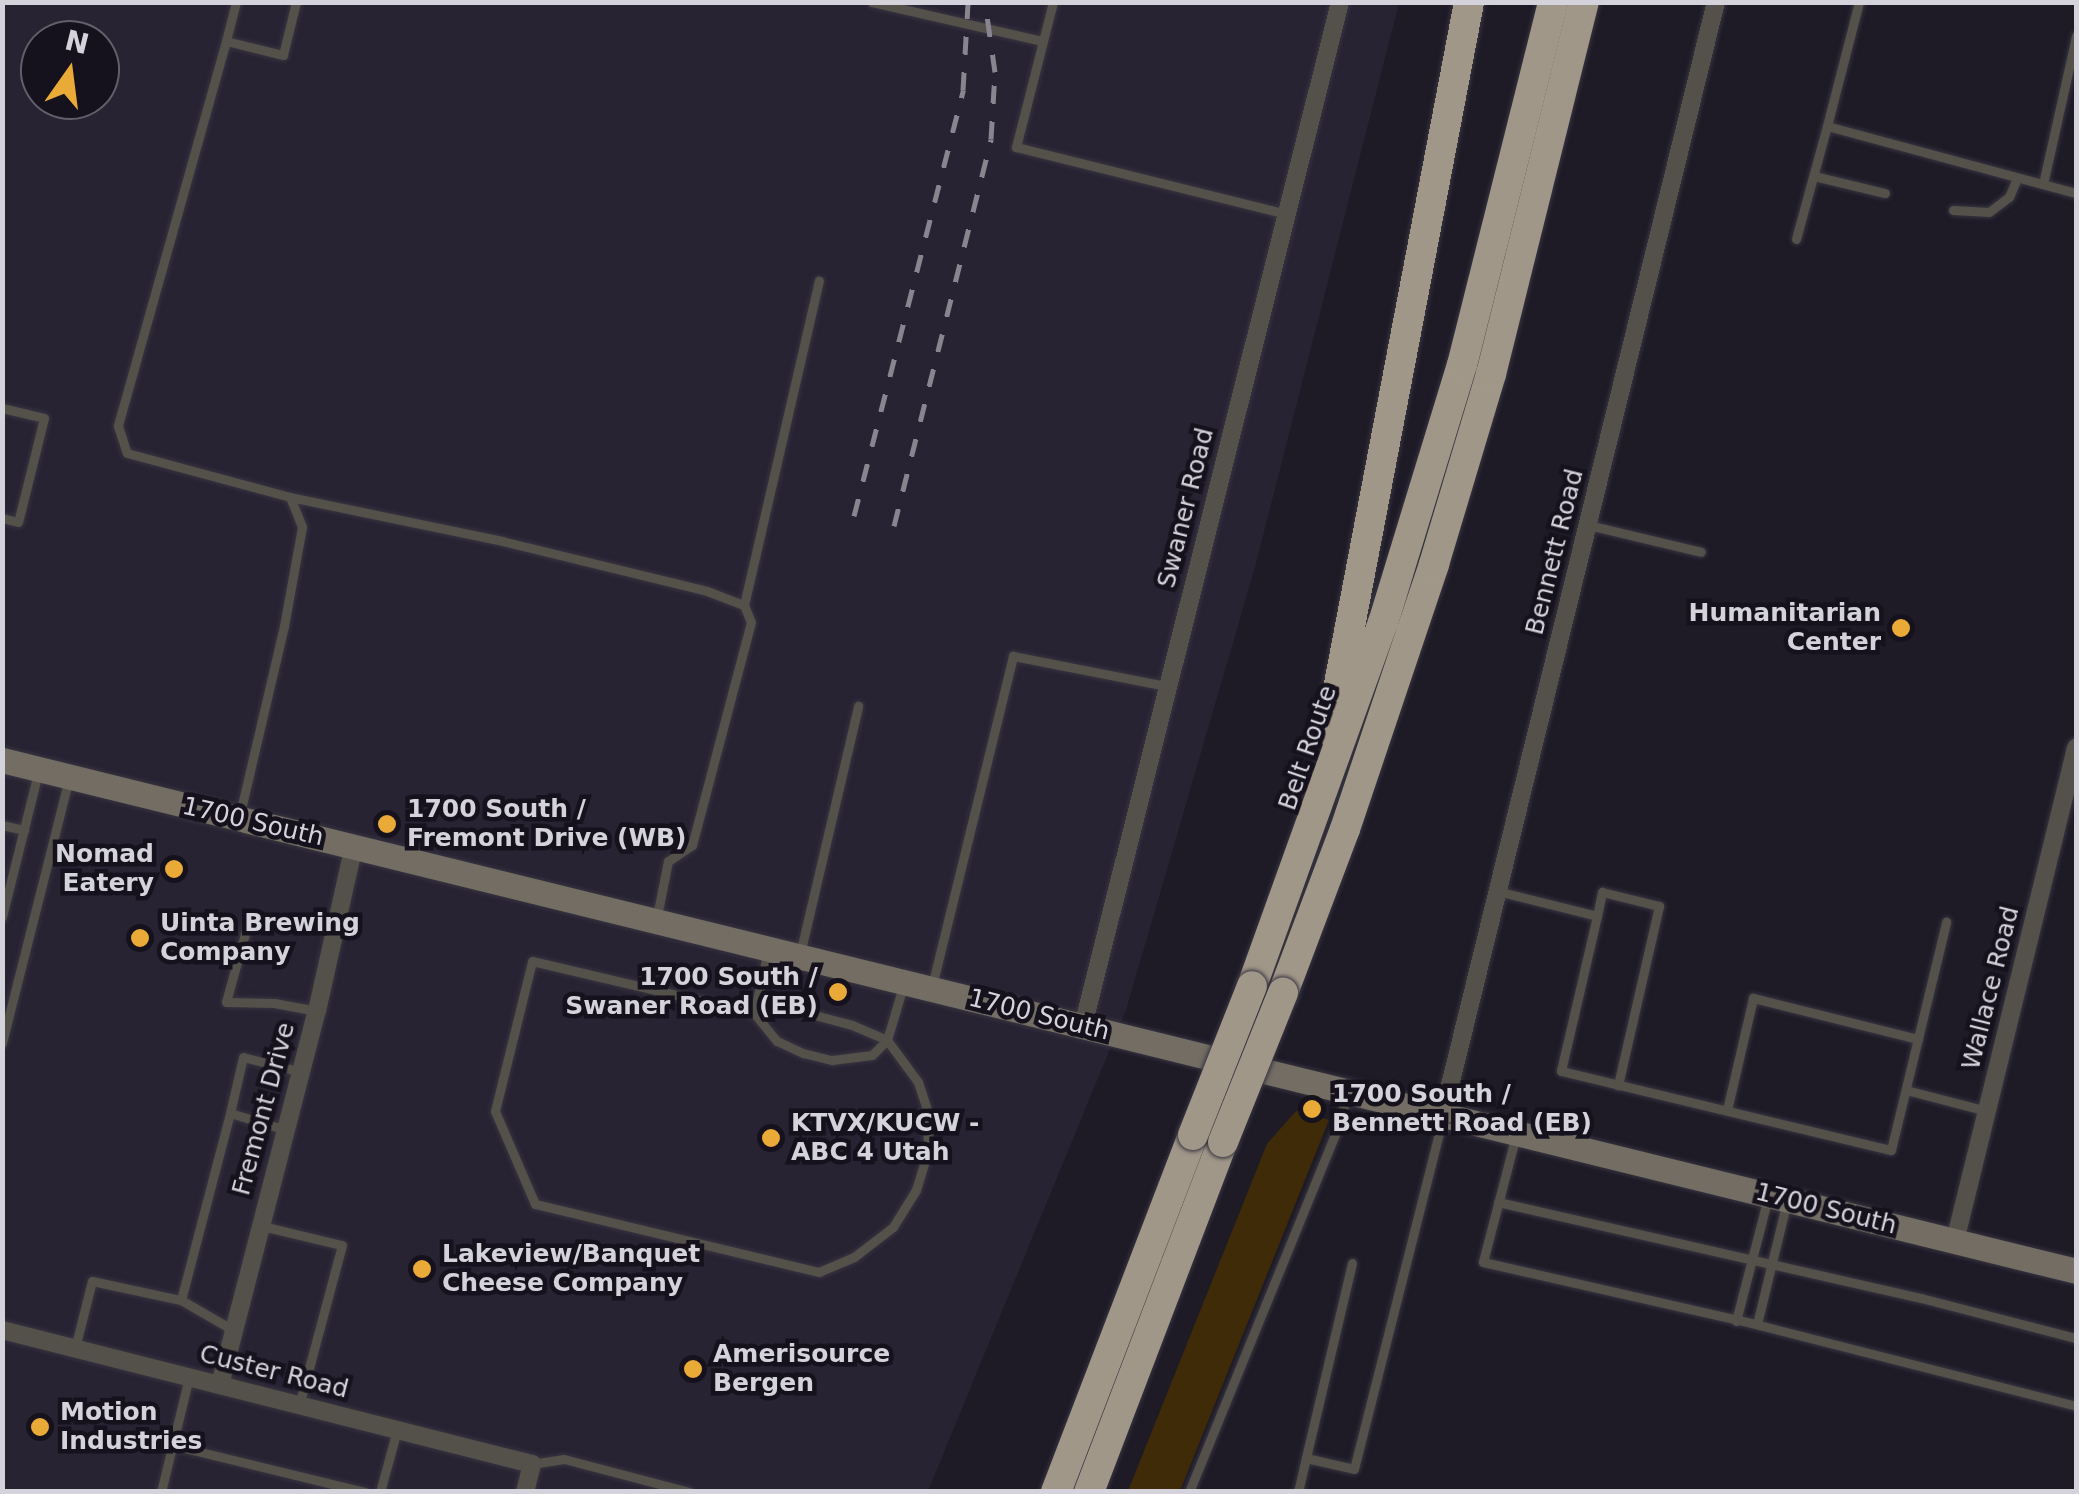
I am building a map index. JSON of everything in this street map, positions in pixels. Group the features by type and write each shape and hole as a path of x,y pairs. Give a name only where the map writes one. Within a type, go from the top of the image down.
{"highway":[{"path":"1312,828 1469,2"},
{"name":"Belt Route","path":"1056,1492 1312,828 1383,623 1462,365 1553,2"},
{"path":"1088,1492 1345,829 1434,564 1491,374 1584,2"},
{"path":"1566,77 1593,2"}],"street":[{"name":"Swaner Road","path":"1083,1026 1340,2"},
{"name":"Bennett Road","path":"1443,1114 1716,2"},
{"name":"Wallace Road","path":"1955,1241 2076,748"},
{"name":"1700 South","path":"2,760 2076,1271"},
{"name":"Fremont Drive","path":"220,1385 298,1071 317,1011 354,846"},
{"name":"Custer Road","path":"2,1330 532,1464"},
{"path":"525,1492 532,1464"}],"lane":[{"path":"236,2 118,426 126,453 290,497 502,540 707,591 744,604"},
{"path":"226,41 282,55 296,2"},
{"path":"872,2 1042,41"},
{"path":"1053,2 1016,147 1286,214"},
{"path":"1796,240 1860,2"},
{"path":"2043,184 2076,36"},
{"path":"1827,126 2076,193"},
{"path":"1814,176 1885,193"},
{"path":"1952,210 1990,212 2009,197 2018,178"},
{"path":"656,921 668,861 692,845 750,622 744,604 819,281"},
{"path":"2,408 44,418 18,522 2,518"},
{"path":"239,820 284,626 302,526 290,497"},
{"path":"1588,525 1701,552"},
{"path":"931,989 1014,656 1166,686"},
{"path":"800,956 858,706"},
{"path":"2,917 39,769"},
{"path":"2,1042 70,777"},
{"path":"2,825 24,830"},
{"path":"1497,891 1597,916"},
{"path":"1618,1084 1659,906 1602,892 1561,1070 1618,1084 1891,1150 1946,922"},
{"path":"249,919 226,1002 274,1003 317,1011"},
{"path":"754,1013 768,949"},
{"path":"532,961 754,1013 788,1008 852,1025 886,1040 918,1082 926,1110 928,1151 916,1190 893,1226 854,1257 819,1272 535,1204 495,1111 532,961"},
{"path":"754,1013 776,1041 832,1060 872,1055 886,1040 904,982"},
{"path":"1726,1110 1752,998 1918,1039"},
{"path":"180,1300 243,1057 298,1071"},
{"path":"1189,1492 1339,1124 1348,1090"},
{"path":"1906,1090 1987,1111"},
{"path":"230,1114 284,1129"},
{"path":"1306,1458 1354,1469 1443,1114"},
{"path":"1516,1132 1483,1262 1757,1324 2076,1406"},
{"path":"1736,1321 1751,1263 1778,1197"},
{"path":"1757,1324 1772,1267 1778,1197"},
{"path":"1498,1202 1751,1263 1922,1298 2076,1338"},
{"path":"260,1226 342,1246 300,1405"},
{"path":"1298,1492 1352,1263"},
{"path":"76,1348 92,1282 180,1300 233,1330"},
{"path":"161,1492 189,1377"},
{"path":"380,1492 397,1430"},
{"path":"172,1446 365,1492"},
{"path":"532,1464 564,1459 690,1492"}],"shaded area":[{"path":"3,3 1399,3 1255,567 1126,1010 928,1491 3,1492"},
{"path":"1296,1111 1329,1120 1180,1491 1128,1491 1267,1144"}],"railway":[{"path":"854,516 963,90 968,2"},
{"path":"894,526 991,139 995,72 985,2"}],"place":[{"name":"Humanitarian Center","path":"1901,628"},
{"name":"1700 South / Fremont Drive (WB)","path":"387,824"},
{"name":"Nomad Eatery","path":"174,869"},
{"name":"Uinta Brewing Company","path":"140,938"},
{"name":"1700 South / Swaner Road (EB)","path":"838,992"},
{"name":"1700 South / Bennett Road (EB)","path":"1312,1109"},
{"name":"KTVX/KUCW - ABC 4 Utah","path":"771,1138"},
{"name":"Lakeview/Banquet Cheese Company","path":"422,1269"},
{"name":"Amerisource Bergen","path":"693,1369"},
{"name":"Motion Industries","path":"40,1427"}]}
